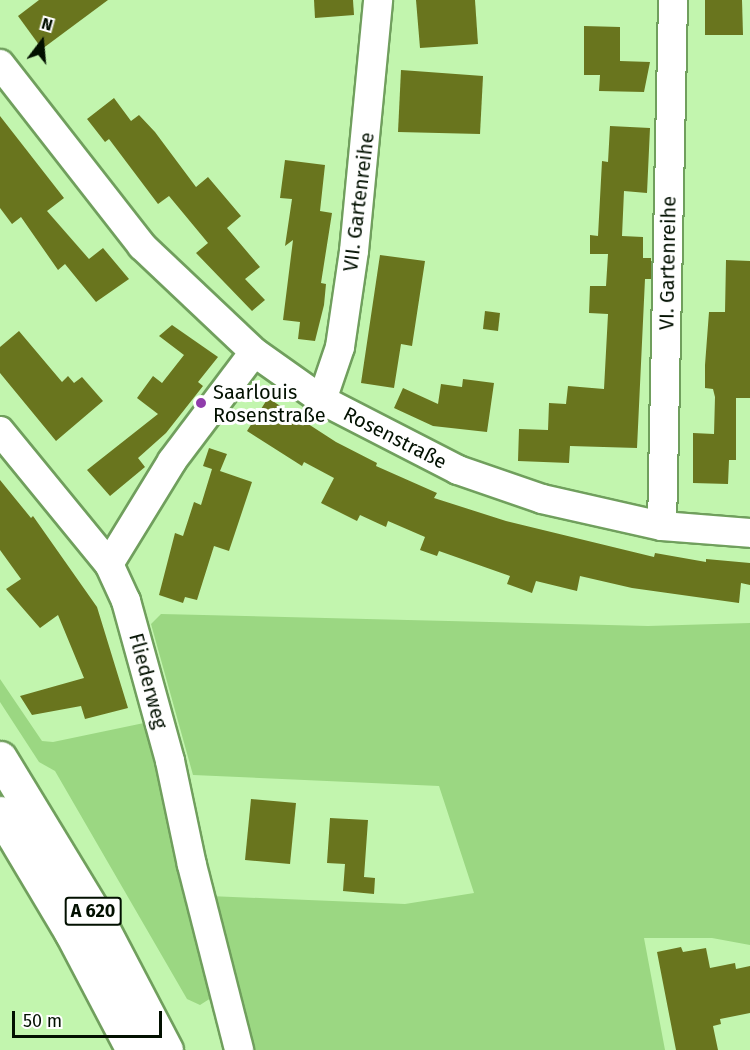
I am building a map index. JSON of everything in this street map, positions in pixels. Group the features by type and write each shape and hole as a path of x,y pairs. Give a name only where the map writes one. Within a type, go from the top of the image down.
{"highway":[{"name":"A 620","path":"0,758 96,916 166,1050"},
{"name":"A 620","path":"0,813 71,932 133,1050"}],"street":[{"name":"VII. Gartenreihe","path":"322,400 339,347 352,262 378,0"},
{"name":"VI. Gartenreihe","path":"663,526 673,0"},
{"name":"Rosenstraße","path":"0,63 142,246 254,352 322,400 458,470 542,499 663,526 750,533"},
{"path":"109,564 155,486 254,352"},
{"name":"Fliederweg","path":"0,431 109,564 140,645 239,1050"}],"green space":[{"path":"161,614 648,626 750,623 750,945 712,938 644,938 665,1050 249,1050 230,996 211,998 200,1005 187,999 55,771 39,762 0,702 0,679 42,741 53,742 144,723 186,895 405,904 474,893 439,786 193,775 151,624"}],"building":[{"path":"39,0 108,0 42,49 18,16"},
{"path":"314,0 353,0 354,15 315,18"},
{"path":"416,0 475,0 478,44 420,48"},
{"path":"705,0 742,0 743,35 705,35"},
{"path":"584,26 620,27 620,61 650,62 644,92 599,91 600,75 584,75"},
{"path":"401,70 483,76 480,134 398,132"},
{"path":"114,98 131,121 139,115 155,132 196,187 208,177 241,216 227,228 260,267 245,279 265,300 252,311 196,253 208,243 169,196 158,204 109,139 105,142 87,119"},
{"path":"0,116 64,198 47,211 89,259 103,248 129,279 96,302 65,264 58,270 21,217 12,224 0,208"},
{"path":"610,126 650,128 647,193 624,191 622,236 643,237 643,258 651,258 651,279 645,279 637,448 570,446 569,463 518,461 519,429 548,430 549,403 566,404 568,386 604,389 608,314 589,313 590,286 606,286 608,254 590,254 590,235 598,236 602,161 608,162"},
{"path":"285,160 325,165 320,211 332,213 321,283 326,284 324,305 315,341 298,339 300,322 283,320 293,240 285,246 292,199 280,198"},
{"path":"380,255 425,261 412,346 401,344 394,388 361,383"},
{"path":"726,260 750,261 750,398 736,398 736,460 729,460 728,484 693,483 693,433 714,434 715,397 713,389 705,388 705,365 709,312 725,312"},
{"path":"485,311 500,313 498,331 483,329"},
{"path":"172,325 218,357 198,382 203,386 166,433 138,458 145,467 110,496 87,470 158,414 137,398 153,376 162,383 184,355 159,336"},
{"path":"19,331 62,382 68,376 74,383 82,377 103,401 56,441 0,373 0,347"},
{"path":"463,379 494,383 487,432 433,426 394,408 403,388 438,404 441,384 462,387"},
{"path":"268,398 336,442 377,463 376,466 437,493 434,498 506,521 654,557 655,553 706,562 706,559 750,563 750,585 741,583 739,603 632,588 580,576 577,591 536,581 532,593 507,584 510,576 439,551 437,556 420,550 425,537 388,521 386,527 360,515 357,521 321,503 334,478 304,462 302,466 247,431"},
{"path":"209,448 227,454 220,471 252,482 229,551 214,546 197,600 185,597 183,603 159,595 175,533 183,536 194,502 201,505 212,469 203,466"},
{"path":"0,480 31,518 33,516 97,607 128,708 85,719 81,706 32,715 20,696 84,678 58,615 40,628 6,589 21,579 0,550"},
{"path":"251,799 296,803 290,864 245,860"},
{"path":"330,818 368,820 364,877 375,878 374,894 343,891 345,864 327,863"},
{"path":"681,947 683,952 706,948 710,968 735,963 736,969 750,966 750,1013 720,1019 721,1024 713,1026 718,1050 676,1050 657,952"}],"place":[{"name":"Saarlouis Rosenstraße","path":"201,403"}]}
